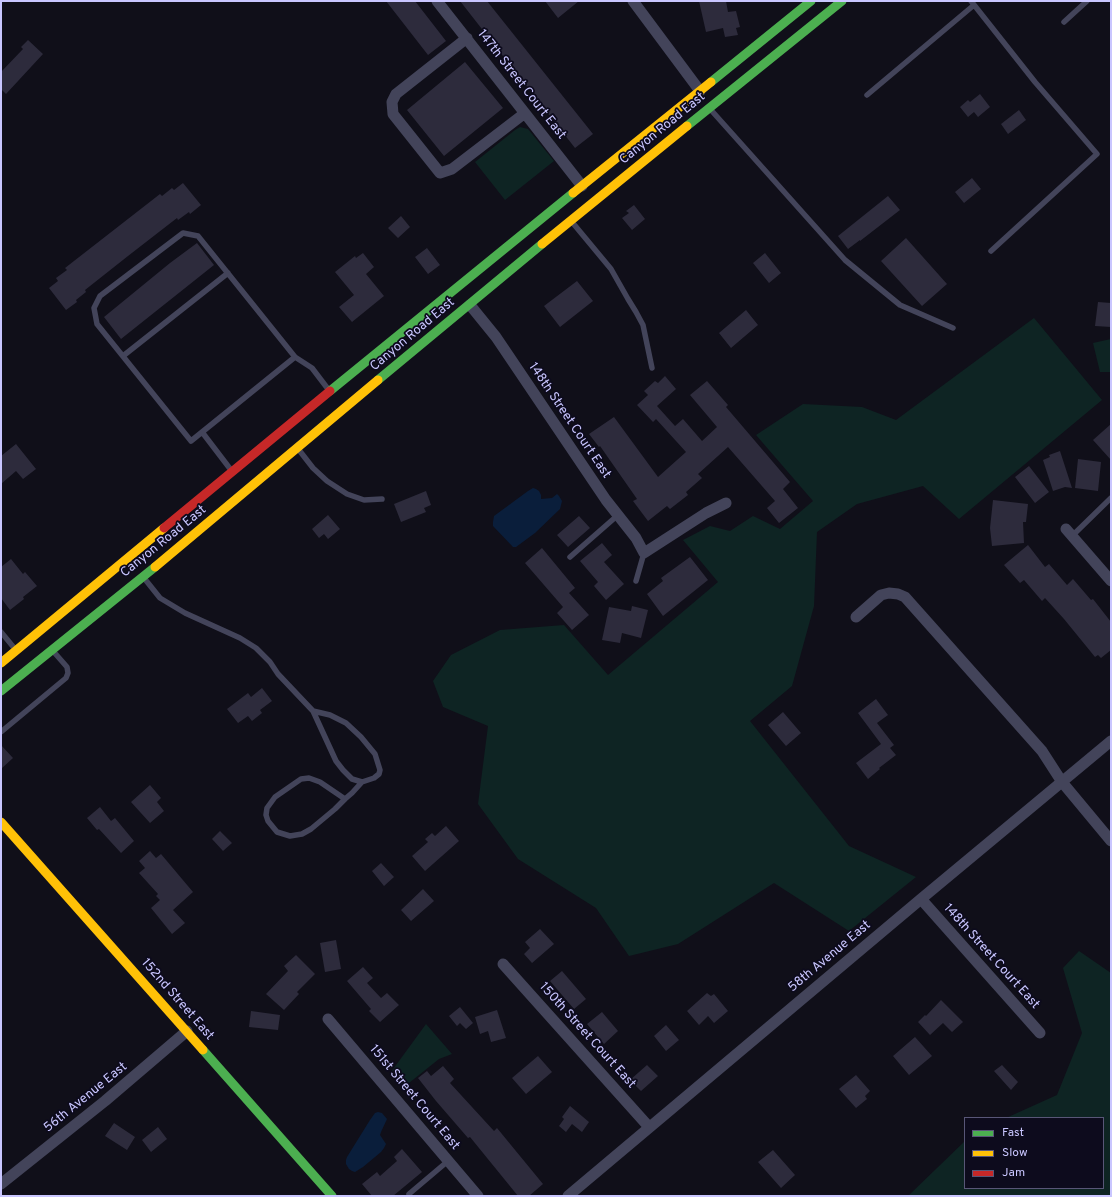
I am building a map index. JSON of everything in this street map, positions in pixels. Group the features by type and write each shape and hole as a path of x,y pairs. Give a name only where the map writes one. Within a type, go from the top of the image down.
{"main road":[{"name":"Canyon Road East","path":"1,663 330,390 811,1"},
{"name":"Canyon Road East","path":"1,691 298,448 570,220 842,1"},
{"path":"394,351 433,306"},
{"path":"382,378 379,369 384,363"},
{"name":"152nd Street East","path":"1,822 332,1196"}],"street":[{"name":"147th Street Court East","path":"437,1 582,186"},
{"path":"633,1 700,91"},
{"path":"467,38 396,94 392,102 393,114 440,173 452,169 525,113"},
{"name":"148th Street Court East","path":"470,305 496,337 602,493 636,538 644,553"},
{"path":"644,553 706,513 726,502"},
{"path":"1069,532 1111,581"},
{"path":"856,617 880,595 889,593 898,594 905,597 1042,751 1062,782 1111,841"},
{"name":"58th Avenue East","path":"568,1196 1111,741"},
{"name":"148th Street Court East","path":"921,899 1040,1033"},
{"name":"150th Street Court East","path":"504,964 649,1127"},
{"name":"151st Street Court East","path":"328,1018 478,1196"},
{"name":"56th Avenue East","path":"1,1184 105,1101 186,1031"}],"lane":[{"path":"1064,22 1087,1"},
{"path":"867,95 972,3 1097,154 991,251"},
{"path":"710,108 845,260 900,305 953,328"},
{"path":"570,220 611,269 642,325 652,368"},
{"path":"295,357 191,441 97,324 94,308 100,296 183,233 198,236 295,357 312,368 330,390"},
{"path":"123,356 228,273"},
{"path":"202,432 232,471"},
{"path":"298,448 313,468 327,481 347,494 364,500 382,498"},
{"path":"1069,532 1111,498"},
{"path":"570,557 618,515"},
{"path":"636,581 644,553"},
{"path":"142,577 160,598 185,613 240,638 256,648 313,711 339,766 352,779 362,782"},
{"path":"1,632 16,650"},
{"path":"1,732 66,678 68,673 67,667 51,649"},
{"path":"313,711 330,715 346,723 361,737 375,754 380,770 379,774 374,778 362,782 345,799 302,834 290,836 276,832 268,821 266,815 267,808 275,797 301,779 309,778 320,782 345,799"},
{"path":"409,1194 448,1160"}],"green space":[{"path":"520,127 528,129 554,161 505,200 475,162"},
{"path":"1034,318 1102,400 959,519 923,486 857,504 817,532 814,606 792,686 750,721 849,846 916,877 849,931 774,883 678,944 629,956 596,908 518,859 478,804 488,726 443,707 433,681 451,655 500,630 564,625 608,675 718,582 683,540 710,526 730,531 753,516 780,529 813,501 756,435 803,404 862,407 896,420"},
{"path":"1111,339 1111,372 1100,372 1093,343"},
{"path":"1079,951 1111,973 1111,1196 908,1196 964,1142 964,1189 1104,1189 1104,1117 1008,1117 1057,1095 1082,1033 1063,968"},
{"path":"426,1024 452,1054 439,1059 404,1087 391,1072"}],"water":[{"path":"533,488 539,491 541,499 552,498 557,494 562,501 560,509 535,533 516,547 513,547 493,526 494,516"},
{"path":"375,1113 382,1113 387,1119 380,1135 386,1144 381,1152 363,1167 355,1172 352,1171 346,1164 347,1157 370,1120"}],"building":[{"path":"386,1 415,1 446,41 428,55"},
{"path":"460,1 487,1 593,134 575,148"},
{"path":"545,1 579,1 558,18"},
{"path":"699,1 726,1 728,12 736,11 740,27 736,28 738,35 725,37 723,28 706,32"},
{"path":"28,40 43,54 6,94 1,89 1,72 23,49 21,47"},
{"path":"465,62 503,108 444,156 407,110"},
{"path":"980,94 990,107 978,117 974,112 968,117 960,107 968,100 970,102"},
{"path":"1019,110 1026,120 1008,134 1001,124"},
{"path":"972,178 981,189 964,203 955,192"},
{"path":"183,183 201,205 190,214 189,212 178,220 177,218 128,256 85,290 86,292 76,300 77,302 66,310 49,288 58,281 56,278 67,270 65,268 160,194 162,196 172,188 174,190"},
{"path":"888,196 900,210 848,249 838,236"},
{"path":"634,205 645,219 632,230 622,218 629,213 626,211"},
{"path":"401,216 410,227 398,238 388,228"},
{"path":"906,238 947,284 922,306 881,261"},
{"path":"197,243 214,265 121,339 104,317"},
{"path":"427,248 440,265 428,274 415,257"},
{"path":"363,253 374,267 366,274 384,296 352,322 339,307 354,295 335,272 355,256 356,258"},
{"path":"765,253 781,273 769,283 753,263"},
{"path":"577,281 593,301 560,327 544,306"},
{"path":"1098,302 1111,303 1111,327 1095,326"},
{"path":"746,310 758,325 731,348 719,333"},
{"path":"665,376 676,389 657,406 675,426 683,419 702,441 717,427 690,395 707,381 728,405 726,407 790,482 783,489 798,508 779,523 767,508 775,501 728,447 698,474 702,478 686,492 688,495 670,509 667,506 648,521 633,501 637,499 600,446 599,447 589,434 614,417 658,477 686,452 656,419 653,422 637,405 648,395 644,391 655,381 658,383"},
{"path":"1111,424 1111,460 1093,440"},
{"path":"16,444 36,469 23,479 16,471 1,484 1,456"},
{"path":"1060,451 1072,488 1065,487 1053,491 1043,460 1050,457 1049,455"},
{"path":"1078,459 1101,462 1098,491 1075,488"},
{"path":"1029,466 1049,492 1035,503 1015,477"},
{"path":"426,491 431,505 424,508 426,512 401,522 394,504"},
{"path":"993,500 1028,504 1026,522 1023,522 1024,543 992,546 990,528"},
{"path":"328,515 340,529 328,539 324,534 319,538 312,529"},
{"path":"579,516 590,528 568,547 557,535"},
{"path":"602,543 612,555 604,562 624,584 606,600 594,586 598,582 580,561"},
{"path":"1028,545 1045,567 1049,564 1067,585 1073,579 1091,600 1093,599 1111,622 1111,650 1101,658 1098,655 1095,657 1045,598 1042,601 1024,580 1020,583 1004,565"},
{"path":"542,548 575,588 569,593 589,615 572,630 557,613 563,607 525,563"},
{"path":"690,557 708,580 663,616 647,594 663,581 661,578"},
{"path":"11,559 23,574 25,572 37,586 10,610 1,598 1,567"},
{"path":"632,606 648,610 641,638 622,633 620,643 602,640 609,607 631,611"},
{"path":"262,688 272,701 260,710 262,713 252,721 248,716 238,723 227,709 248,693 251,697"},
{"path":"876,699 888,715 877,723 894,745 890,748 896,755 868,779 856,763 881,744 858,713"},
{"path":"783,712 801,733 786,746 768,725"},
{"path":"1,745 13,758 1,769"},
{"path":"150,785 161,798 157,802 164,811 150,823 131,802"},
{"path":"100,807 111,821 115,818 134,841 121,853 87,818"},
{"path":"446,826 459,841 425,871 412,856 428,842 425,839 432,833 435,836"},
{"path":"220,831 232,843 223,851 212,839"},
{"path":"150,851 156,858 161,854 193,892 173,910 185,923 172,934 151,908 160,900 156,896 158,894 139,873 145,868 139,861"},
{"path":"381,863 394,877 384,886 372,871"},
{"path":"423,889 434,901 411,921 401,910"},
{"path":"540,929 554,944 532,963 524,954 530,948 525,942"},
{"path":"336,940 341,969 325,972 320,943"},
{"path":"296,955 315,974 297,992 299,994 284,1010 266,994 288,971 284,966"},
{"path":"363,967 373,978 367,983 381,998 387,993 399,1005 380,1022 369,1011 371,1009 347,981"},
{"path":"562,971 586,999 574,1009 550,981"},
{"path":"707,993 711,996 714,994 728,1011 714,1023 708,1016 699,1025 687,1011"},
{"path":"941,1000 963,1022 952,1032 943,1023 930,1035 918,1022"},
{"path":"460,1007 473,1023 466,1029 460,1023 457,1026 449,1016"},
{"path":"497,1010 506,1038 491,1042 488,1031 480,1034 475,1017"},
{"path":"251,1011 280,1015 278,1030 249,1027"},
{"path":"602,1012 618,1031 604,1044 587,1024"},
{"path":"666,1025 679,1040 666,1051 654,1036"},
{"path":"915,1037 932,1056 909,1075 893,1056"},
{"path":"538,1056 552,1072 526,1094 512,1078"},
{"path":"647,1065 658,1076 641,1091 630,1080"},
{"path":"1002,1065 1018,1082 1011,1090 994,1071"},
{"path":"443,1066 454,1079 450,1083 494,1131 497,1128 543,1184 529,1196 518,1196 470,1137 468,1138 418,1078 427,1071 431,1076"},
{"path":"856,1075 870,1091 865,1096 867,1099 856,1108 839,1089"},
{"path":"570,1106 589,1122 582,1132 572,1124 566,1132 559,1126 564,1119 562,1117"},
{"path":"114,1123 135,1137 127,1150 105,1136"},
{"path":"158,1127 167,1139 151,1152 142,1140"},
{"path":"402,1149 422,1172 393,1196 372,1196 362,1184 377,1172 380,1176 397,1161 394,1157"},
{"path":"773,1150 795,1175 781,1188 758,1162"}],"traffic: fast":[{"path":"711,82 811,1"},
{"path":"687,126 842,1"},
{"path":"330,391 573,193"},
{"path":"378,380 542,244"},
{"path":"1,691 155,567"},
{"path":"203,1050 332,1196"}],"traffic: slow":[{"path":"573,193 711,82"},
{"path":"542,244 687,126"},
{"path":"155,567 378,380"},
{"path":"1,663 164,528"},
{"path":"1,822 203,1050"}],"traffic: jam":[{"path":"164,528 330,391"}]}
